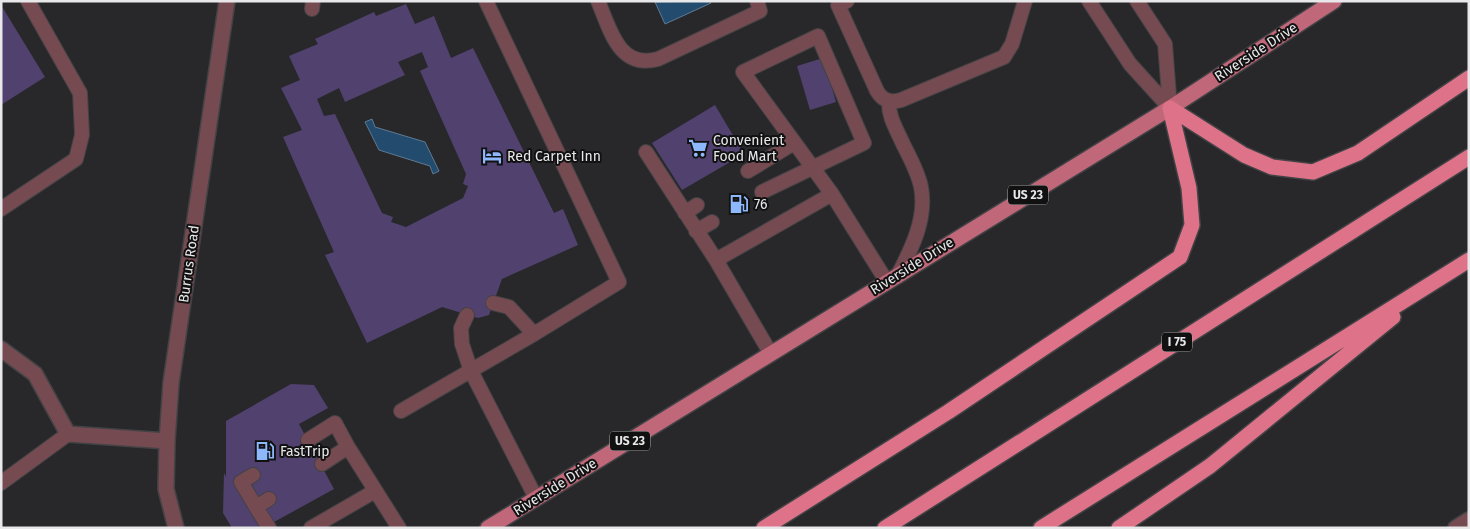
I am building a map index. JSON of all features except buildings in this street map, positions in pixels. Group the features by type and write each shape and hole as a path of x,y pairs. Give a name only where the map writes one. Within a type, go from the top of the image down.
{"highway":[{"path":"1170,108 1244,155 1272,167 1313,172 1358,153 1469,78"},
{"path":"764,528 948,412 1180,257 1192,226 1189,188 1170,108"},
{"name":"I 75","path":"885,528 1469,157"},
{"path":"1042,528 1469,260"},
{"path":"1119,528 1210,466 1444,276"}],"main road":[{"name":"Riverside Drive","path":"488,528 1170,108 1334,1"}],"street":[{"name":"Burrus Road","path":"176,528 166,488 171,384 227,1"},
{"path":"1,349 35,374 68,434 167,440"},
{"path":"1456,528 1469,520"}],"lane":[{"path":"1,209 76,159 82,135 80,93 28,1"},
{"path":"401,411 619,282 486,1"},
{"path":"598,1 622,50 631,58 641,61 658,59 759,6"},
{"path":"848,1 838,6 878,91 884,99 889,101 901,100 1004,57 1012,44 1025,1"},
{"path":"1089,1 1130,64 1170,108"},
{"path":"1137,1 1165,44 1170,108"},
{"path":"762,192 811,167 864,142 818,36 743,72 794,144 811,167 832,194 892,279 916,235 923,202 921,186 890,115 889,101"},
{"path":"748,171 794,144"},
{"path":"646,152 716,260 771,354"},
{"path":"716,260 832,194"},
{"path":"685,213 697,205"},
{"path":"696,231 712,222"},
{"path":"493,304 509,307 534,334"},
{"path":"467,315 461,328 462,344 470,371 536,498"},
{"path":"308,440 335,423 399,528"},
{"path":"1,483 68,434"},
{"path":"322,464 348,446"},
{"path":"253,475 241,482 268,528"},
{"path":"311,528 375,491"},
{"path":"256,508 269,499"}],"water":[{"path":"710,1 711,3 665,24 655,2"},
{"path":"372,119 375,127 425,142 439,171 433,174 430,166 379,150 365,122"}],"place":[{"name":"Convenient Food Mart","path":"698,148"},
{"name":"Red Carpet Inn","path":"492,156"},
{"name":"76","path":"739,204"},
{"name":"FastTrip","path":"265,451"}]}
